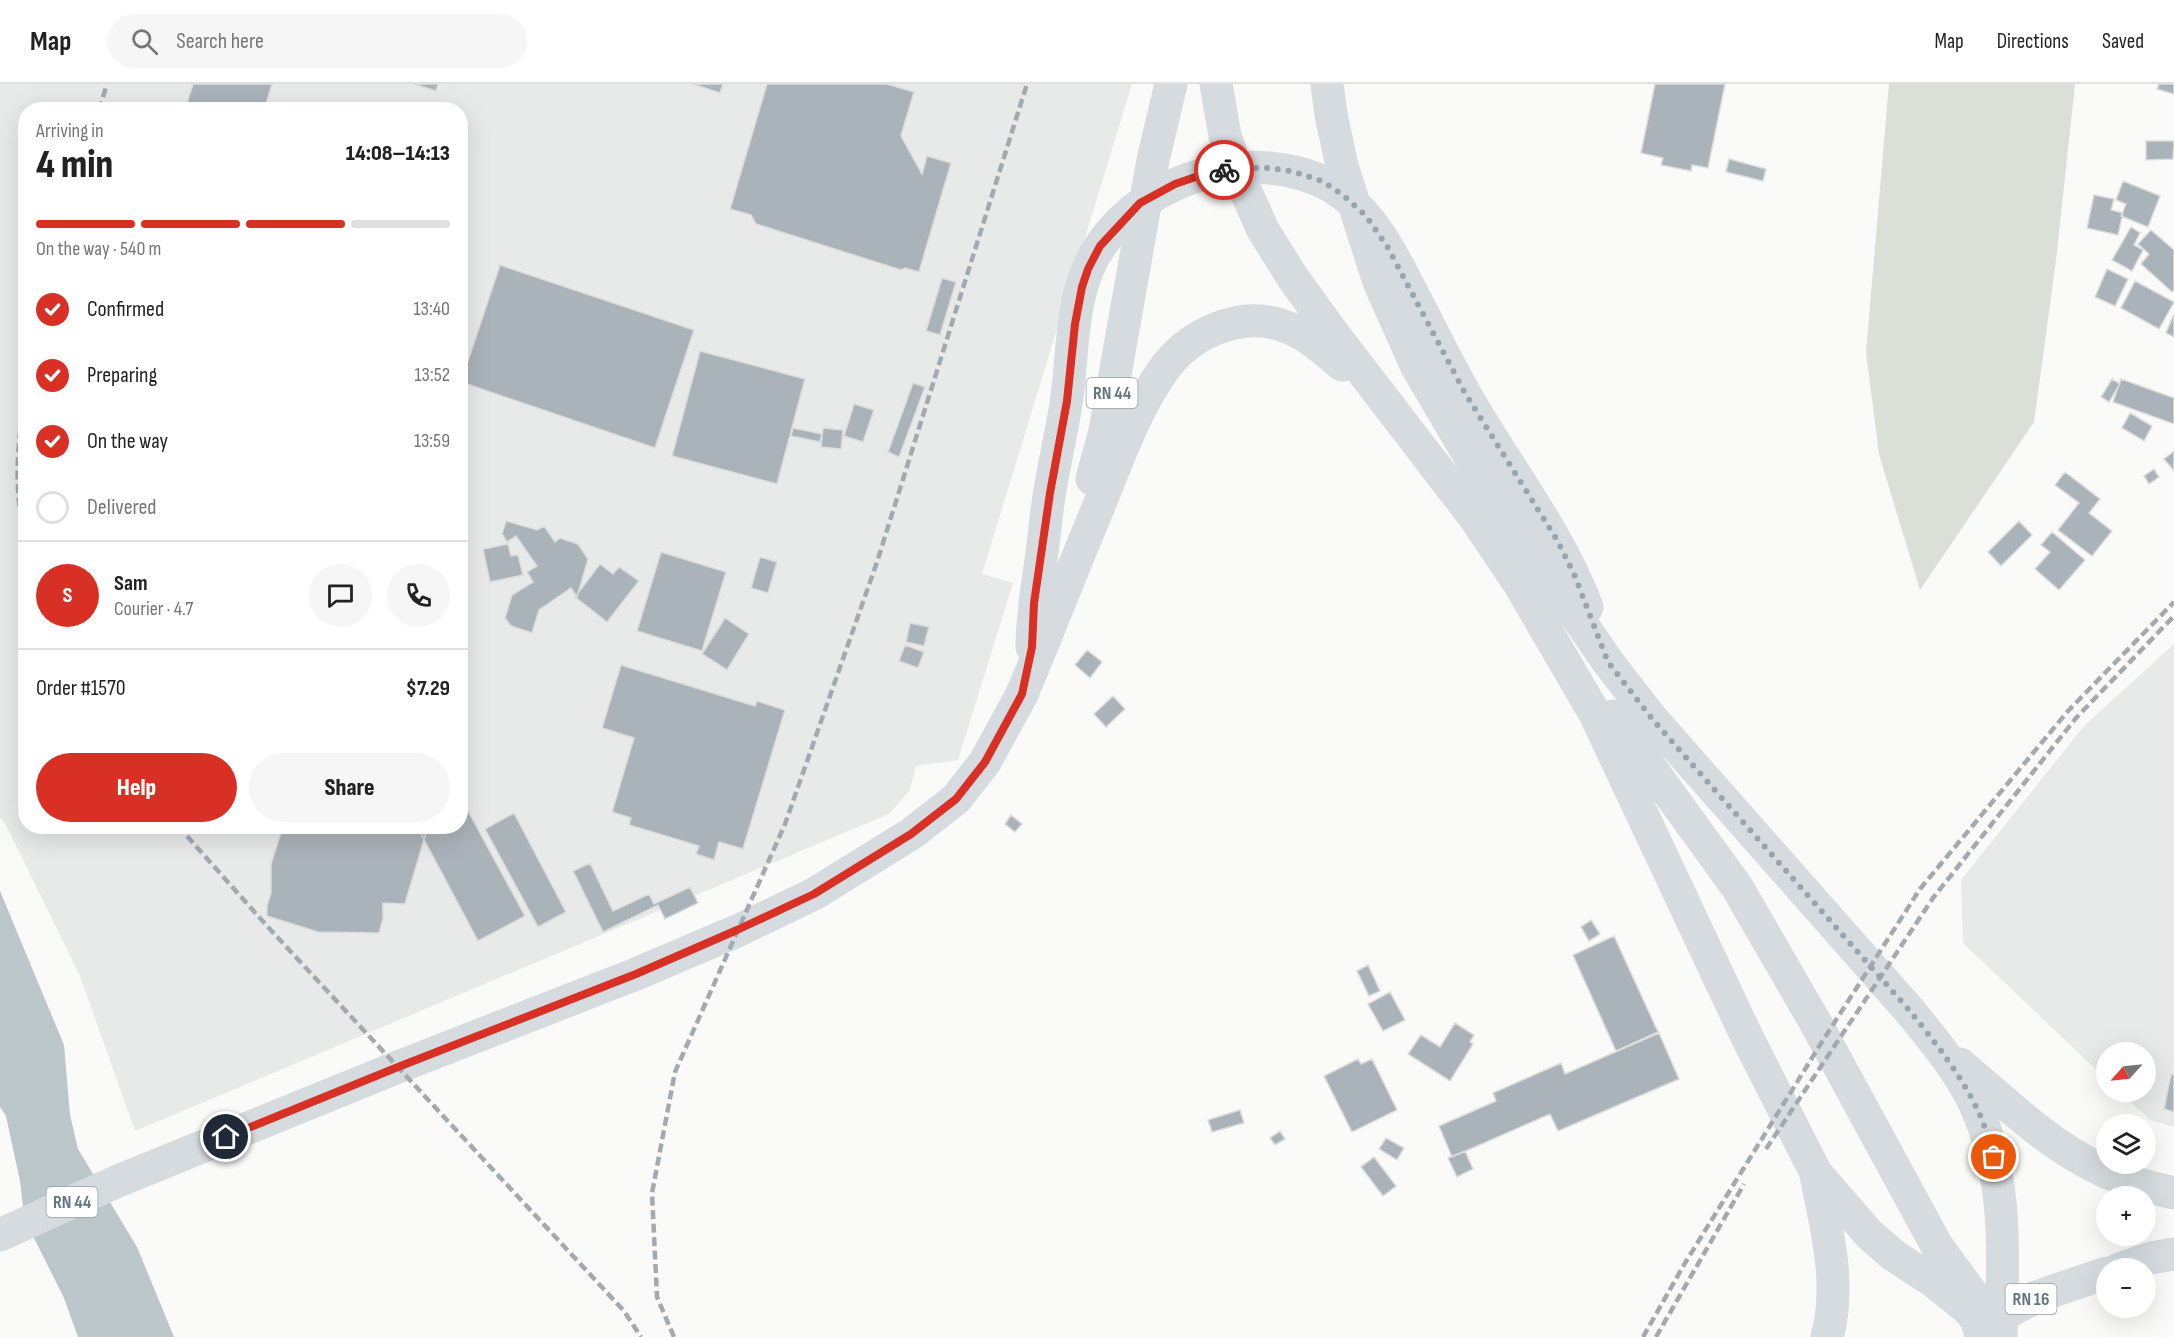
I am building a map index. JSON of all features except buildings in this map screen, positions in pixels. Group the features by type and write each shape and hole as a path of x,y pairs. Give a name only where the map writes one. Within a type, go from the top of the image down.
{"main road":[{"name":"RN 44","path":"13,1229 118,1181 398,1067 636,974 737,930 814,894 911,834 956,799 985,762 1022,694 1032,647 1067,556 1105,431 1153,160 1170,84"},
{"path":"1216,84 1225,136 1242,183 1263,230 1293,278 1475,518 1520,585 1737,887 1818,1027 1937,1246 1969,1293 2010,1337"},
{"path":"1327,84 1342,166 1364,240 1393,318 1417,367 1486,484 1608,662 1653,720 1909,1010 1936,1044 1980,1114 1994,1157 2002,1206 2001,1337"},
{"path":"1032,647 1033,613 1050,493 1067,401 1075,324 1088,269 1100,246 1140,203 1175,184 1210,172 1240,168 1291,171 1322,181 1343,195 1366,216 1387,246 1465,393 1557,540 1574,574 1608,662"},
{"path":"1022,694 1099,504 1146,398 1163,370 1184,346 1217,327 1250,320 1281,325 1314,340 1349,371 1421,447"},
{"path":"1520,585 1595,714 1747,1037 1812,1165 1869,1234 1893,1255 1933,1281 1967,1308 1976,1319 1982,1337"},
{"path":"1936,1044 2029,1123 2076,1156 2124,1180 2174,1193"},
{"path":"1812,1165 1834,1282 1831,1323 1827,1337"},
{"path":"2151,1258 2174,1254"},
{"path":"1951,1296 1961,1302 1971,1304 1982,1302 1996,1290 2002,1271"},
{"name":"RN 16","path":"1962,1337 2036,1297 2096,1276"}],"shaded area":[{"path":"0,84 1132,84 982,574 1013,583 958,760 916,766 910,790 889,814 135,1131 80,976 6,825 0,818"},
{"path":"1889,84 2075,84 2056,260 2034,422 1920,590 1879,454 1866,352"},
{"path":"2174,644 2174,1127 2156,1122 2156,1114 2144,1114 2131,1102 2156,1102 2156,1042 2096,1042 2096,1069 1963,943 1961,880 2085,725"},
{"path":"0,891 64,1045 70,1115 78,1149 137,1247 174,1337 78,1337 64,1298 33,1236 23,1206 6,1116 0,1107"}],"railway":[{"path":"101,102 107,84"},
{"path":"674,1337 657,1297 652,1193 675,1072 785,824 877,562 1027,84"},
{"path":"18,464 18,483"},
{"path":"1643,1337 1685,1263 1920,889 2068,711 2174,602"},
{"path":"1766,1149 1933,898 2076,718 2174,616"},
{"path":"185,834 267,926 624,1311 641,1337"},
{"path":"1656,1337 1744,1184"}],"way so far":[{"path":"1224,170 1269,168 1307,176 1322,181 1343,195 1366,216 1387,246 1465,393 1557,540 1574,574 1608,662 1653,720 1909,1010 1936,1044 1980,1114 1994,1157"}],"route":[{"path":"226,1137 636,974 737,930 814,894 911,834 956,799 985,762 1022,694 1032,647 1034,603 1050,493 1067,401 1075,324 1088,269 1100,246 1140,203 1175,184 1210,172 1224,170"}]}
